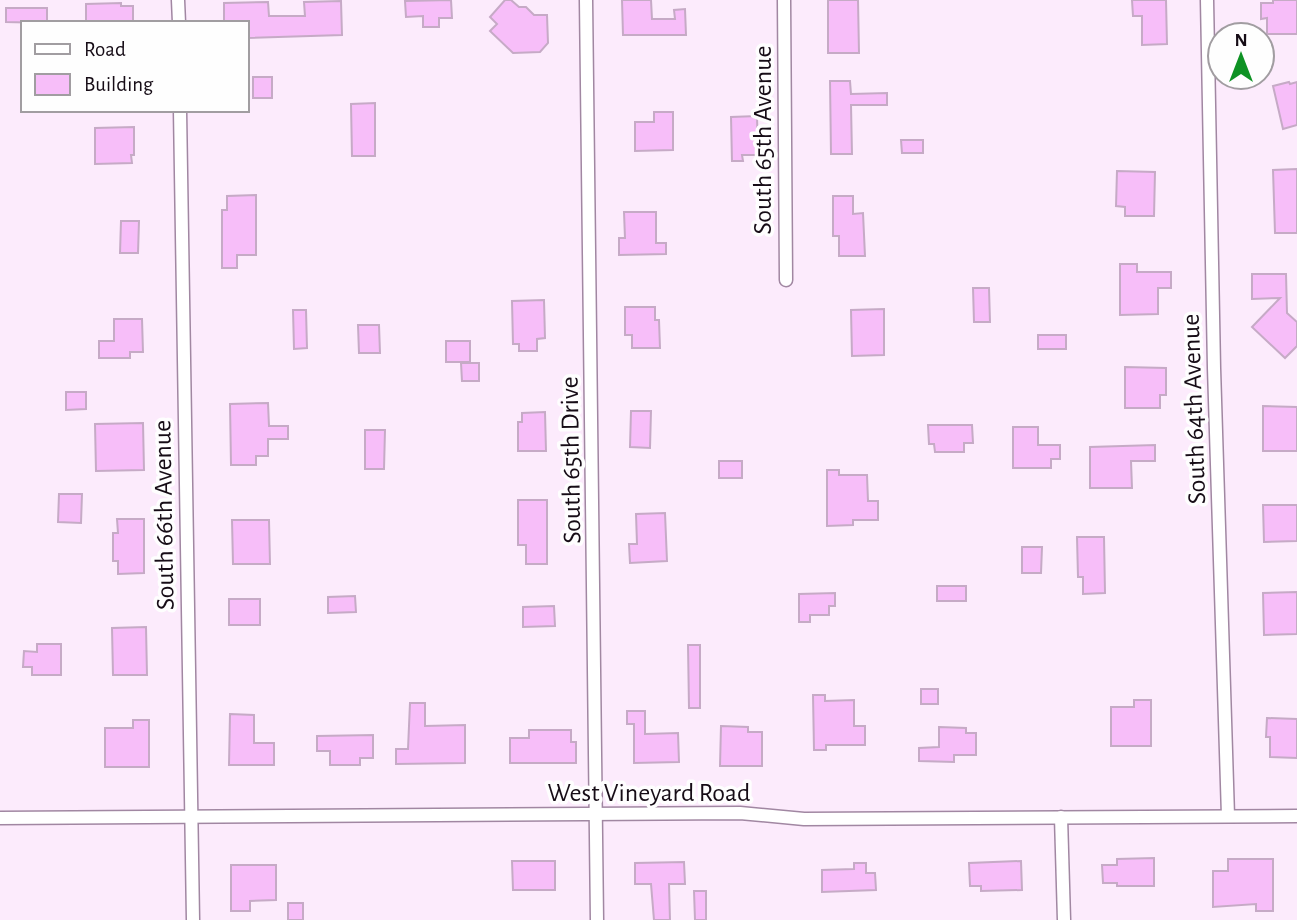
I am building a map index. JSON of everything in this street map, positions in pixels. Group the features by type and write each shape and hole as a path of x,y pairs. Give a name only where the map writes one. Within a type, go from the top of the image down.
{"street":[{"path":"178,0 179,21"},
{"name":"South 65th Drive","path":"586,0 597,920"},
{"name":"South 65th Avenue","path":"784,0 786,280"},
{"name":"South 64th Avenue","path":"1207,0 1213,354 1228,817"},
{"name":"South 66th Avenue","path":"180,112 193,920"},
{"name":"West Vineyard Road","path":"0,818 597,813 740,813 804,819 1297,816"},
{"path":"1061,817 1064,920"}],"building":[{"path":"451,0 452,18 439,18 439,27 423,27 423,16 406,17 405,1"},
{"path":"505,0 511,0 519,7 526,7 534,15 547,15 548,43 540,52 513,53 490,31 497,24 490,17"},
{"path":"622,0 651,0 652,19 675,19 674,10 685,9 686,35 623,35"},
{"path":"828,0 858,0 859,53 828,53"},
{"path":"1132,0 1166,0 1167,44 1142,45 1142,16 1133,16"},
{"path":"1273,0 1297,0 1297,34 1276,34 1276,21 1261,19 1261,3 1273,3"},
{"path":"341,1 342,35 248,38 248,21 224,21 224,3 268,2 269,16 305,16 304,2"},
{"path":"121,3 121,6 133,6 133,21 86,21 86,4"},
{"path":"6,8 47,8 47,21 6,22"},
{"path":"253,77 272,77 272,98 253,98"},
{"path":"830,81 850,81 851,94 887,93 887,105 851,105 852,154 831,154"},
{"path":"1297,82 1297,125 1283,129 1274,91 1276,85"},
{"path":"375,103 375,156 352,156 351,104"},
{"path":"654,112 673,112 673,150 635,151 635,122 654,122"},
{"path":"757,116 758,155 742,155 743,161 732,161 731,117"},
{"path":"134,127 132,163 95,164 95,128"},
{"path":"901,140 923,140 923,153 902,153"},
{"path":"1297,169 1297,233 1275,233 1273,170"},
{"path":"1117,171 1155,172 1154,216 1125,216 1125,207 1116,206"},
{"path":"256,195 256,255 237,255 237,268 222,268 222,210 227,210 227,196"},
{"path":"833,196 853,196 853,214 863,213 865,256 839,256 839,236 833,236"},
{"path":"624,212 656,212 656,243 666,243 666,254 619,255 619,238 625,238"},
{"path":"121,221 139,221 138,253 120,253"},
{"path":"1120,264 1137,264 1137,272 1171,272 1171,288 1158,288 1158,314 1120,315"},
{"path":"1252,274 1286,274 1287,313 1297,322 1297,346 1285,358 1252,327 1280,298 1252,299"},
{"path":"973,288 989,288 990,322 974,322"},
{"path":"544,300 545,338 537,339 537,351 519,351 519,344 513,344 512,301"},
{"path":"625,307 655,307 655,320 659,320 660,348 632,348 632,335 625,335"},
{"path":"884,309 884,355 852,356 851,310"},
{"path":"293,310 306,310 307,348 294,349"},
{"path":"114,319 142,319 143,352 130,352 130,358 99,358 99,341 114,341"},
{"path":"358,325 379,325 380,353 359,353"},
{"path":"1038,335 1066,335 1066,349 1038,349"},
{"path":"446,341 470,341 470,362 446,362"},
{"path":"461,363 479,363 479,381 462,381"},
{"path":"1125,367 1166,368 1166,395 1160,395 1160,408 1125,408"},
{"path":"66,392 86,392 86,409 66,410"},
{"path":"268,403 269,426 288,426 288,439 268,439 268,456 256,456 256,465 231,465 230,404"},
{"path":"1263,406 1297,407 1297,451 1263,451"},
{"path":"631,411 651,411 650,448 630,447"},
{"path":"545,412 546,451 518,451 518,422 522,422 522,413"},
{"path":"143,423 144,470 96,471 95,424"},
{"path":"928,425 972,425 973,443 964,443 964,452 935,452 934,444 929,444"},
{"path":"1013,427 1038,427 1038,445 1060,445 1060,459 1051,459 1051,468 1013,468"},
{"path":"365,430 385,430 384,469 365,469"},
{"path":"1155,445 1155,461 1131,461 1132,488 1090,488 1090,447"},
{"path":"719,461 742,461 742,478 719,478"},
{"path":"827,470 839,470 839,475 867,475 868,501 878,501 878,520 853,520 853,525 827,526"},
{"path":"59,494 82,494 81,523 58,522"},
{"path":"518,500 547,500 547,564 526,564 526,545 518,545"},
{"path":"1263,505 1297,505 1297,541 1264,542"},
{"path":"665,513 667,561 630,563 629,544 637,544 636,514"},
{"path":"117,519 144,519 144,573 118,574 118,561 113,561 113,533 118,533"},
{"path":"232,520 269,520 270,564 233,564"},
{"path":"1077,537 1104,537 1105,593 1083,594 1083,577 1078,577"},
{"path":"1022,547 1042,547 1041,573 1022,573"},
{"path":"937,586 966,586 966,601 937,601"},
{"path":"1297,592 1297,634 1264,635 1263,593"},
{"path":"835,593 835,606 829,606 829,615 810,615 810,622 799,622 799,594"},
{"path":"355,596 356,612 328,613 328,597"},
{"path":"229,599 260,599 260,625 229,625"},
{"path":"554,606 555,626 523,627 523,607"},
{"path":"146,627 147,675 113,675 112,628"},
{"path":"37,644 61,644 61,675 32,675 32,667 23,667 24,651 37,652"},
{"path":"688,645 700,645 700,708 689,708"},
{"path":"921,689 938,689 938,704 921,704"},
{"path":"813,695 825,695 825,701 854,700 854,726 865,726 865,745 826,745 826,750 814,750"},
{"path":"1134,700 1151,700 1151,746 1111,746 1111,707 1134,707"},
{"path":"410,703 425,703 425,726 465,725 465,763 396,764 396,749 408,749"},
{"path":"627,711 645,711 645,734 678,733 679,762 634,763 634,724 627,724"},
{"path":"230,714 254,715 254,743 274,743 274,765 229,765"},
{"path":"1267,718 1297,719 1297,758 1270,757 1270,737 1266,737"},
{"path":"133,720 149,720 149,767 105,767 105,728 133,728"},
{"path":"721,726 748,727 748,732 762,732 762,766 720,766"},
{"path":"939,727 966,728 966,733 976,733 976,755 954,755 954,762 919,761 919,748 939,747"},
{"path":"529,730 571,730 571,742 576,742 576,763 510,763 510,738 529,738"},
{"path":"373,735 373,758 360,758 360,765 330,765 330,751 317,751 317,736"},
{"path":"1154,858 1154,886 1117,886 1117,883 1103,883 1102,865 1117,865 1117,859"},
{"path":"1228,859 1273,859 1273,911 1256,911 1256,904 1213,907 1213,871 1228,871"},
{"path":"512,861 555,861 555,890 513,890"},
{"path":"1021,861 1022,890 981,891 981,886 970,886 969,863"},
{"path":"684,862 685,884 669,884 670,920 654,920 651,884 635,884 635,863"},
{"path":"854,863 866,863 866,873 875,873 876,890 822,892 822,870 854,869"},
{"path":"231,865 276,865 276,900 250,901 250,911 231,911"},
{"path":"694,891 706,891 706,920 695,920"},
{"path":"288,903 303,903 303,920 288,920"}]}
